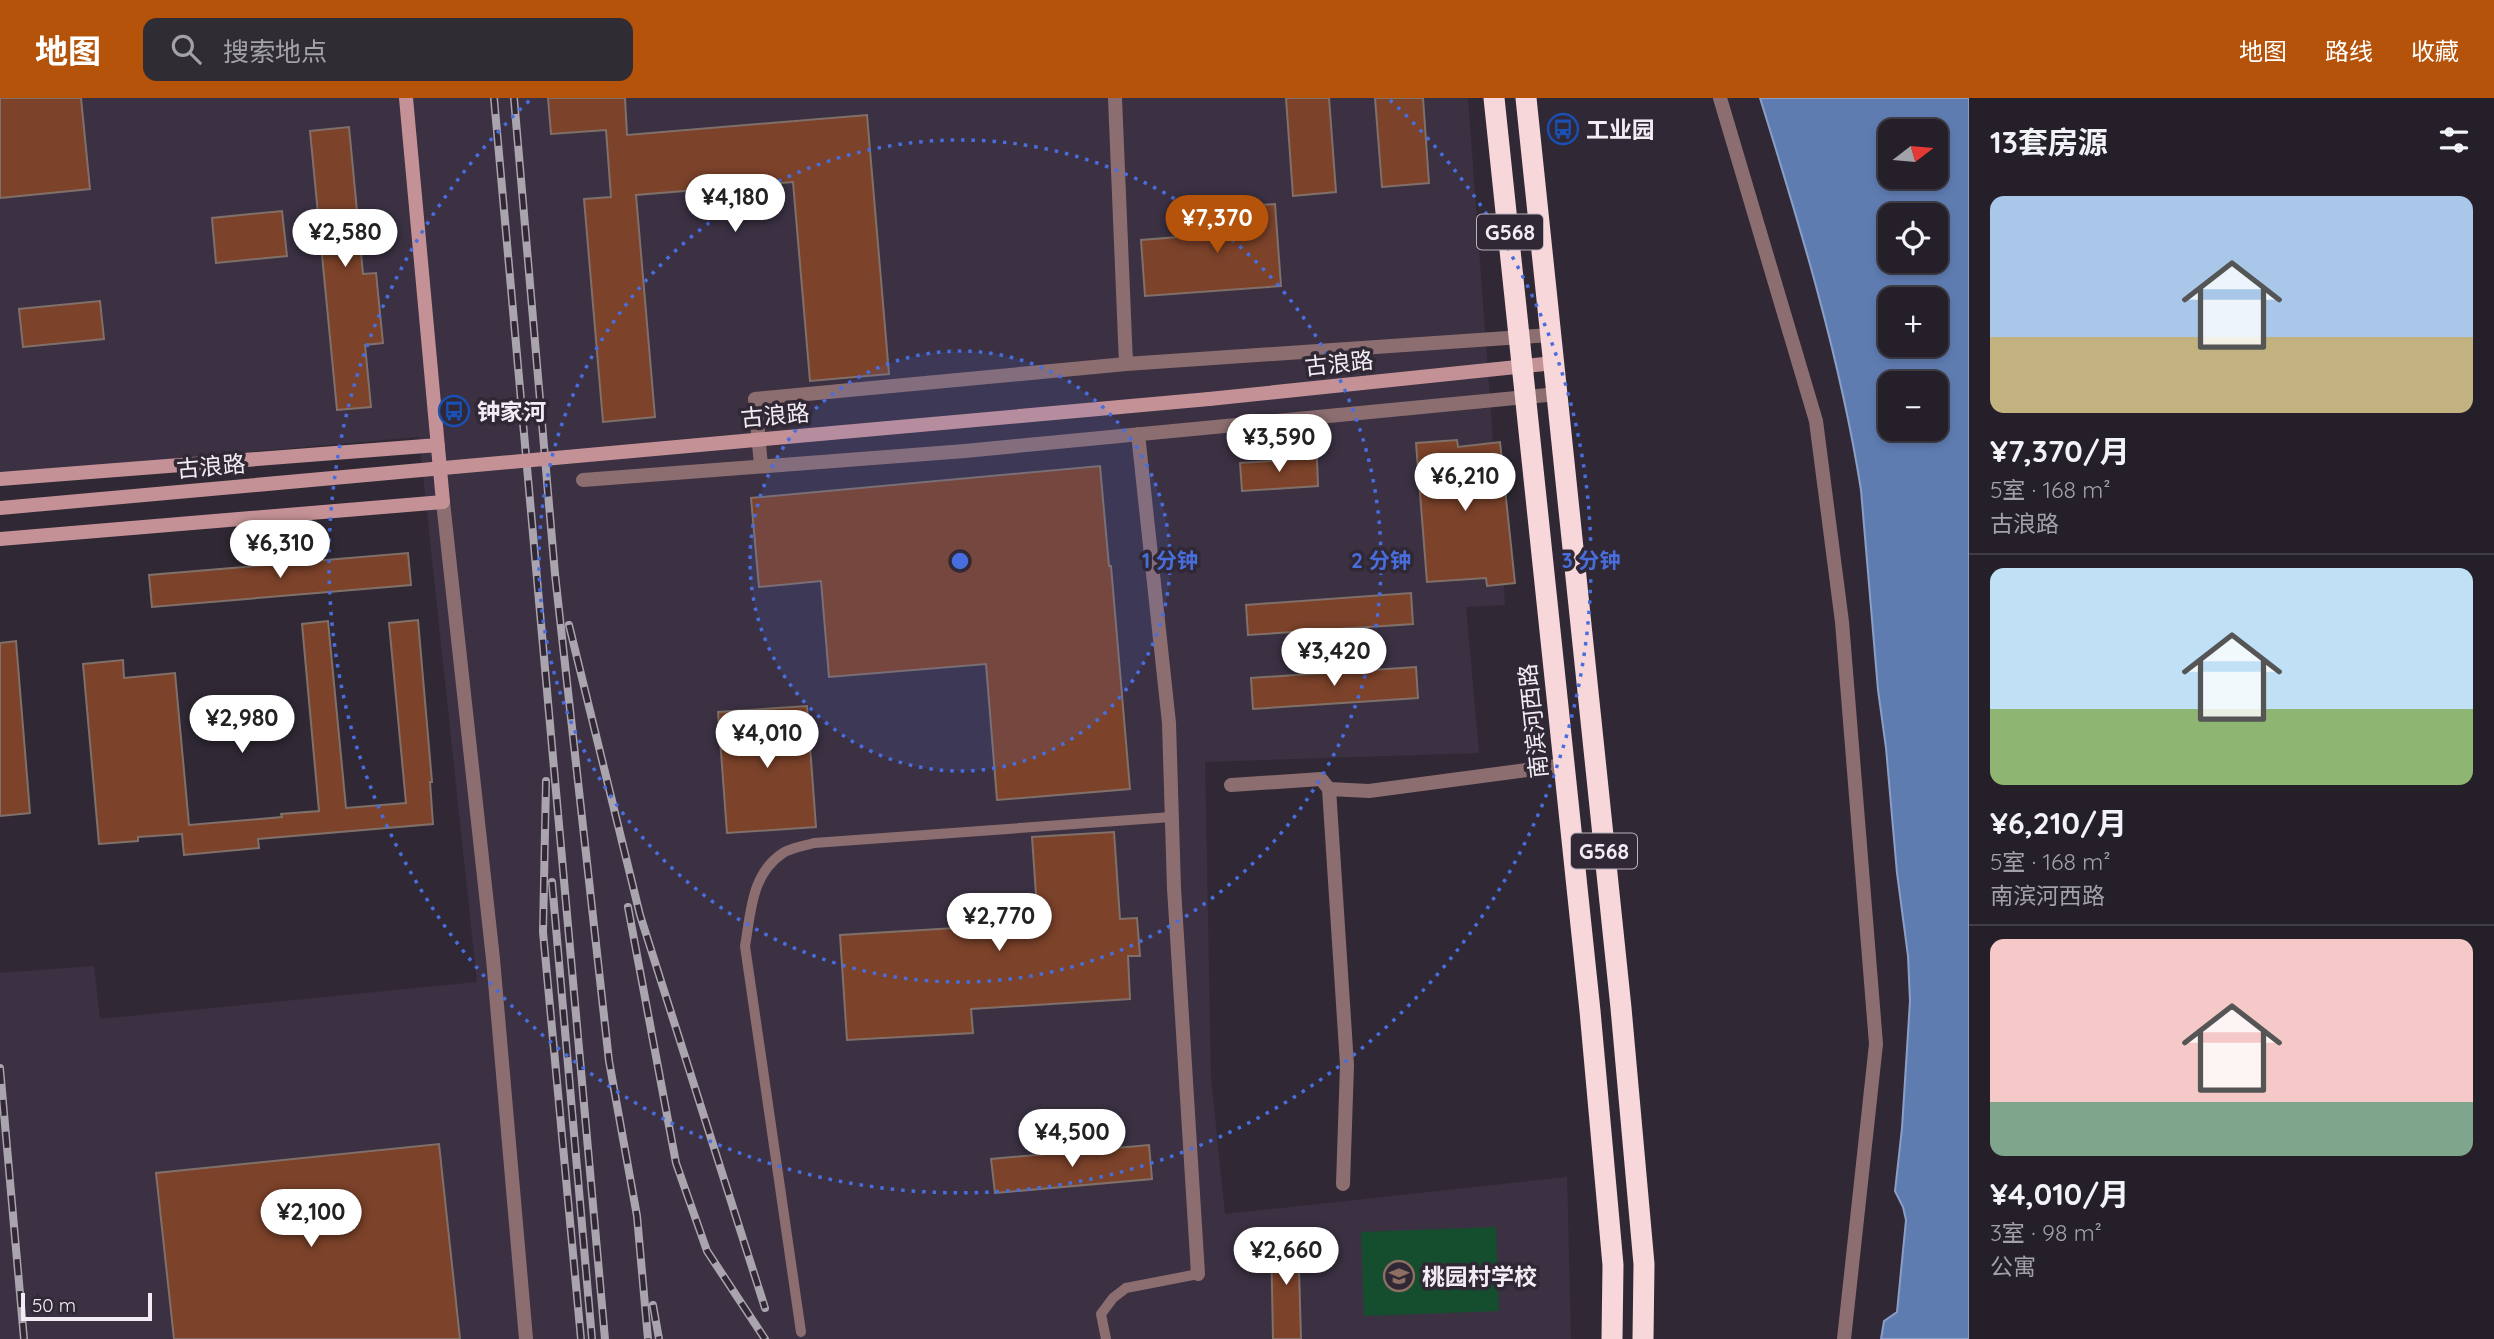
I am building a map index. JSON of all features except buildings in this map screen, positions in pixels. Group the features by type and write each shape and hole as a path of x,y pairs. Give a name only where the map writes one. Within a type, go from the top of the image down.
{"highway":[{"name":"南滨河西路","path":"1494,98 1524,366 1613,1265 1612,1339"},
{"name":"G568","path":"1526,98 1620,1008 1644,1264 1643,1339"}],"main road":[{"path":"0,539 443,502 406,98"},
{"name":"古浪路","path":"0,508 1209,399 1554,363"},
{"name":"古浪路","path":"0,479 438,445"}],"street":[{"path":"1115,98 1126,364"},
{"path":"1720,98 1816,421 1842,622 1876,1044 1844,1339"},
{"path":"761,466 755,399 1126,364 1551,335"},
{"path":"583,480 965,451 1557,394"},
{"path":"1138,434 1169,723 1174,888 1198,1274"},
{"path":"443,502 494,959 526,1339"},
{"path":"1329,789 1369,791 1564,765"},
{"path":"1231,785 1321,779 1329,789 1347,1065 1343,1184"}],"lane":[{"path":"801,1332 746,946 755,888 762,873 784,852 814,844 1171,817"},
{"path":"1106,1339 1101,1314 1113,1298 1126,1288 1198,1274"}],"shaded area":[{"path":"0,98 1468,98 1505,605 1466,607 1479,753 1205,762 1211,1079 1225,1214 1567,1177 1571,1339 0,1339 0,973 94,966 100,1019 477,982 419,437 0,474"}],"green space":[{"path":"1496,1227 1499,1311 1364,1316 1361,1232"}],"water":[{"path":"1760,98 1969,98 1969,1339 1881,1339 1884,1321 1897,1312 1906,1220 1895,1191 1910,1001 1908,956 1878,690 1861,490 1842,391 1804,243"}],"railway":[{"path":"494,98 605,1339"},
{"path":"514,98 555,574 609,1061 637,1216 648,1339"},
{"path":"569,625 640,915 765,1308"},
{"path":"546,781 543,932 581,1339"},
{"path":"552,882 592,1339"},
{"path":"628,907 676,1163 707,1251 765,1339"},
{"path":"0,1068 24,1339"},
{"path":"653,1305 659,1339"}],"place":[{"name":"工业园","path":"1563,129"},
{"name":"钟家河","path":"454,411"},
{"name":"桃园村学校","path":"1399,1276"}]}
